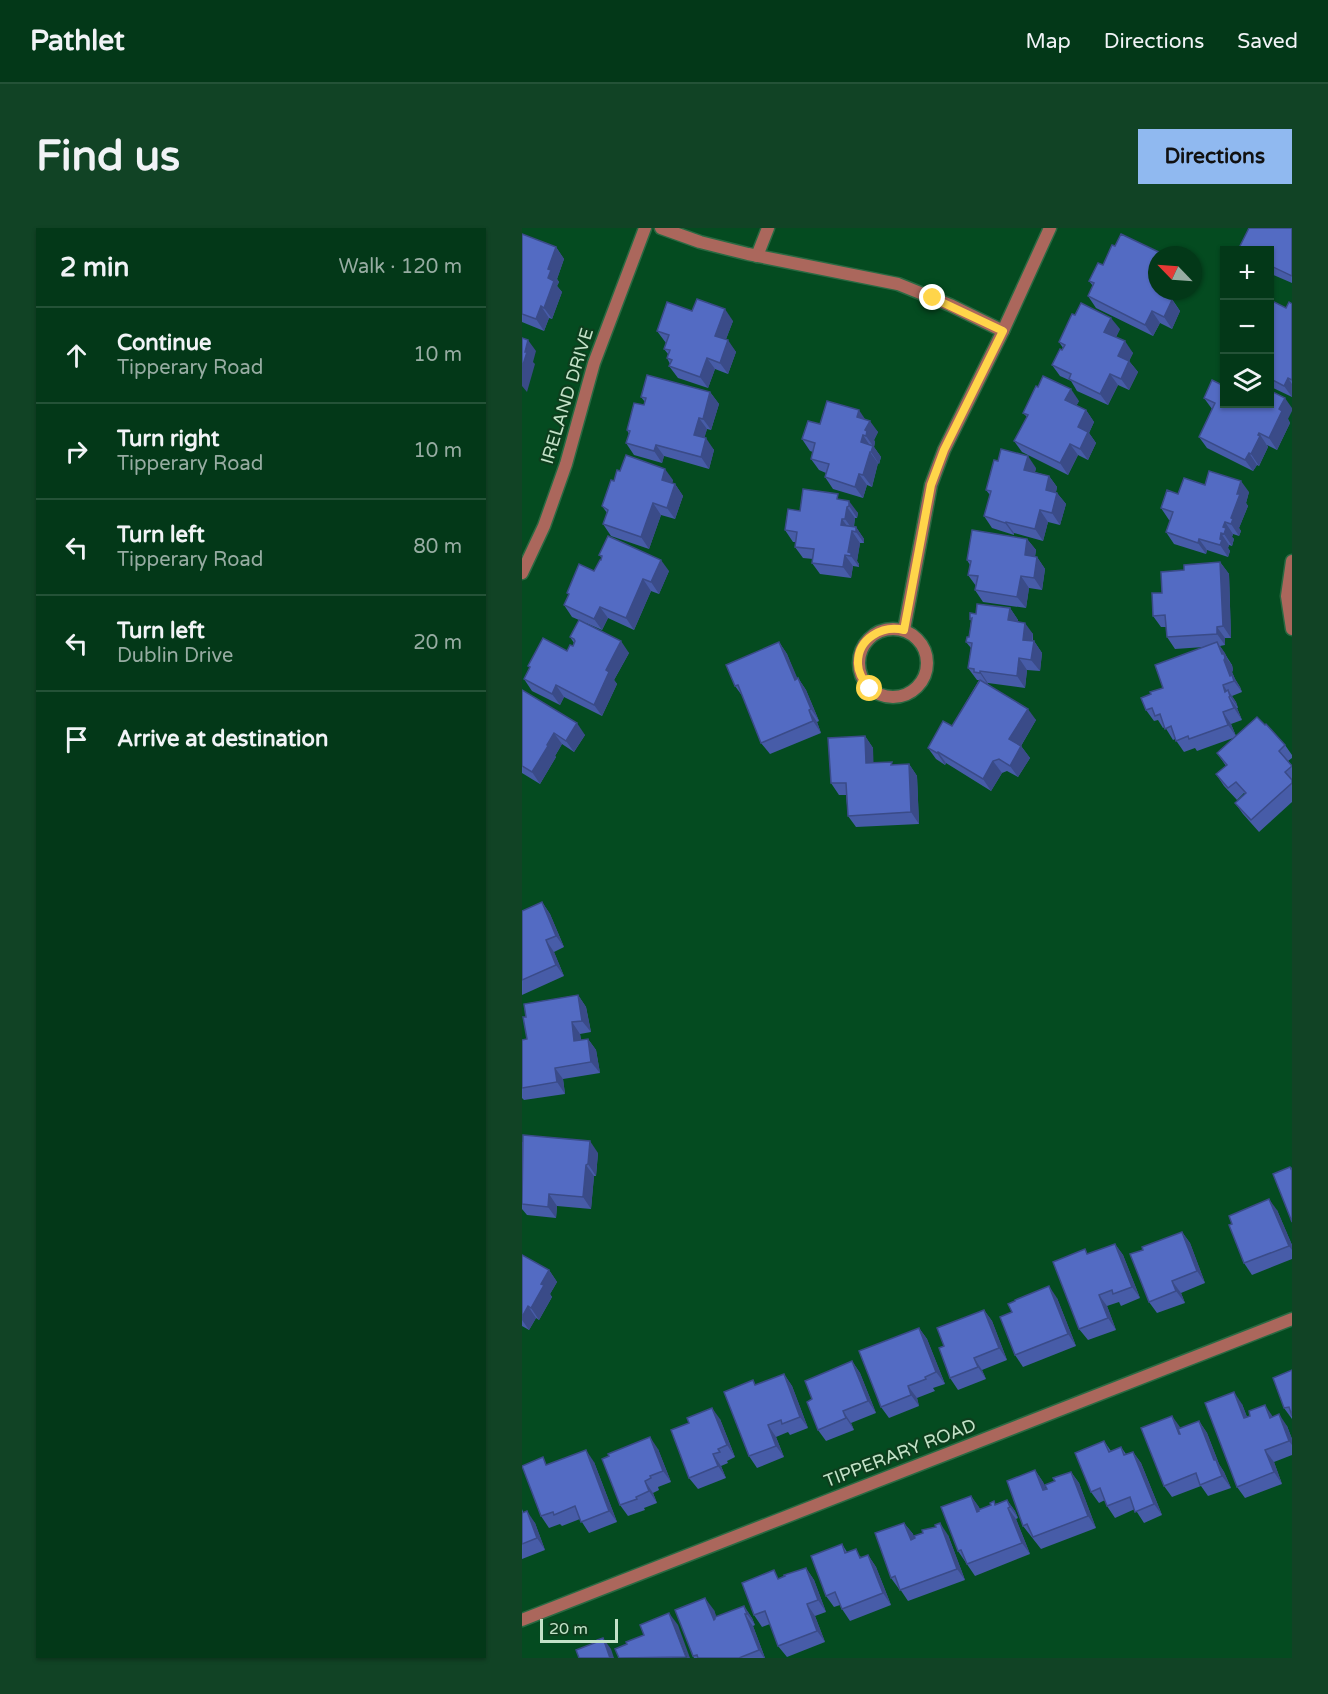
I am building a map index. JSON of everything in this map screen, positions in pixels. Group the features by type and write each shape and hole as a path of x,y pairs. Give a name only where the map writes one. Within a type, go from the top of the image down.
{"street":[{"name":"IRELAND DRIVE","path":"522,573 544,526 566,464 594,363 645,228"},
{"path":"661,228 700,242 757,256 898,284 950,305 1003,331"},
{"path":"757,256 768,228"},
{"path":"904,630 931,485 944,450 1003,331 1050,228"},
{"path":"1292,561 1287,596 1292,629"},
{"path":"885,629 904,630 915,636 923,645 927,657 927,671 922,682 914,691 898,698 886,698 875,693 862,680 858,664 860,652 866,641 874,634 885,629"},
{"name":"TIPPERARY ROAD","path":"522,1620 1292,1319"}],"building":[{"path":"1249,228 1292,228 1292,276 1274,267 1274,246 1240,246"},
{"path":"522,234 556,247 548,269 551,270 548,278 554,281 544,308 541,306 536,319 522,314"},
{"path":"1121,234 1148,247 1148,300 1172,300 1164,317 1152,311 1145,325 1088,296 1094,283 1089,281 1098,263 1103,265 1112,245 1115,246"},
{"path":"697,299 725,309 715,336 728,340 720,363 707,358 700,377 669,366 672,360 667,358 670,350 664,349 669,335 657,331 667,302 692,311"},
{"path":"1274,302 1286,308 1289,302 1292,304 1292,380 1288,378 1284,386 1274,381"},
{"path":"1081,303 1111,318 1104,332 1125,341 1118,356 1129,361 1121,379 1110,374 1100,394 1069,379 1071,374 1052,365 1060,349 1062,350 1065,345 1059,342 1072,314 1075,315"},
{"path":"522,338 528,340 522,368"},
{"path":"647,375 710,392 703,419 699,418 694,435 706,438 701,457 656,445 654,451 626,443 634,403 644,405 646,398 641,397"},
{"path":"1043,376 1071,389 1065,400 1086,410 1078,427 1088,432 1080,449 1070,444 1060,463 1014,441 1028,415 1023,413"},
{"path":"1212,380 1220,384 1220,408 1274,408 1274,392 1285,398 1279,409 1282,411 1269,438 1259,433 1260,436 1251,454 1249,453 1245,460 1199,437 1215,403 1204,398"},
{"path":"827,401 859,410 857,417 870,421 865,430 867,431 866,436 863,435 861,442 873,446 863,475 859,474 855,487 825,477 829,464 811,459 815,443 802,439 808,421 820,424"},
{"path":"1001,449 1028,456 1024,470 1049,476 1046,490 1057,493 1052,513 1040,510 1035,529 984,516 991,491 986,490 994,460 998,461"},
{"path":"626,455 665,469 662,480 675,484 667,508 653,503 641,537 603,524 608,510 602,506 611,480 614,481 617,470 620,471"},
{"path":"1209,471 1241,481 1237,494 1240,494 1231,518 1233,519 1231,524 1225,522 1223,527 1226,528 1224,534 1221,533 1220,545 1199,539 1198,543 1166,532 1173,512 1161,508 1167,490 1178,494 1184,478 1205,485"},
{"path":"803,489 838,494 837,499 849,501 845,519 842,519 841,525 856,527 856,532 852,531 848,552 851,556 845,555 843,567 812,563 814,549 795,547 797,532 785,530 788,509 800,511"},
{"path":"972,530 1027,539 1025,555 1037,557 1034,578 1021,576 1017,597 975,590 978,576 968,575 971,561 967,560"},
{"path":"608,536 661,560 651,582 643,579 626,618 600,607 594,619 564,605 579,564 594,571 601,560 602,556 599,555"},
{"path":"1220,562 1223,626 1217,627 1217,634 1167,637 1165,615 1153,616 1152,593 1162,593 1161,572 1184,570 1184,565"},
{"path":"977,604 1010,608 1008,620 1025,623 1023,640 1034,641 1031,660 1019,658 1017,676 980,671 980,673 968,668 972,643 966,642 972,618 970,619 970,613 976,614"},
{"path":"579,620 621,641 606,670 609,672 594,705 556,685 552,694 524,679 530,667 528,666 543,638 567,651 575,641 570,637"},
{"path":"779,642 795,680 798,678 811,709 809,710 813,721 761,743 738,685 735,686 726,665"},
{"path":"1217,642 1234,681 1223,685 1225,692 1228,690 1234,708 1223,712 1228,725 1189,739 1188,736 1176,741 1171,726 1165,729 1160,714 1155,716 1152,708 1146,710 1141,698 1163,688 1155,665"},
{"path":"980,680 1028,709 1009,739 1021,746 1010,766 999,759 993,761 983,779 928,748 943,721 952,726"},
{"path":"522,690 577,723 566,741 554,733 532,772 522,766"},
{"path":"1257,717 1285,745 1279,751 1292,766 1285,772 1292,783 1251,820 1235,803 1246,793 1236,782 1228,788 1216,774 1227,765 1217,753"},
{"path":"865,736 866,763 909,764 911,812 848,816 846,783 831,783 828,738"},
{"path":"542,902 556,936 546,940 556,965 522,980 522,911"},
{"path":"578,995 582,1021 572,1022 574,1041 588,1039 591,1062 555,1068 557,1082 522,1088 522,1040 527,1039 523,1017 526,1017 524,1004"},
{"path":"523,1135 590,1141 583,1197 549,1194 548,1207 522,1204"},
{"path":"1292,1168 1292,1222 1273,1174"},
{"path":"1269,1199 1289,1246 1244,1263 1229,1225 1232,1224 1229,1216"},
{"path":"1182,1232 1197,1271 1172,1281 1176,1291 1149,1302 1130,1254"},
{"path":"1115,1244 1132,1287 1113,1294 1112,1290 1099,1295 1108,1318 1079,1329 1053,1262 1085,1249 1087,1254"},
{"path":"522,1255 549,1270 541,1284 544,1285 531,1308 528,1306 522,1317"},
{"path":"1049,1286 1068,1334 1015,1355 1000,1317 1012,1312 1008,1304"},
{"path":"984,1310 999,1348 974,1358 978,1367 950,1378 939,1348 944,1346 937,1328"},
{"path":"919,1328 936,1372 908,1386 911,1395 881,1407 859,1351"},
{"path":"852,1361 868,1401 843,1411 846,1418 818,1430 807,1402 812,1399 805,1381"},
{"path":"1292,1370 1292,1416 1289,1407 1284,1408 1273,1378"},
{"path":"784,1374 800,1417 782,1424 781,1420 768,1425 776,1446 749,1456 724,1392 753,1380 755,1385"},
{"path":"1234,1392 1244,1418 1250,1416 1249,1411 1265,1405 1270,1418 1279,1414 1289,1441 1265,1450 1274,1472 1237,1487 1205,1403"},
{"path":"712,1408 727,1445 718,1449 720,1452 713,1454 718,1466 689,1478 671,1430 689,1423 687,1418"},
{"path":"1172,1416 1179,1434 1178,1429 1199,1421 1222,1476 1200,1485 1196,1473 1164,1486 1141,1428"},
{"path":"650,1437 663,1471 650,1476 651,1478 645,1481 649,1491 636,1497 637,1499 620,1505 602,1459 609,1456 608,1454"},
{"path":"1104,1441 1109,1452 1121,1447 1124,1455 1133,1452 1154,1504 1135,1512 1130,1497 1107,1506 1100,1488 1091,1492 1075,1453"},
{"path":"586,1450 609,1511 581,1522 575,1506 554,1515 553,1512 541,1516 522,1466 543,1457 546,1465"},
{"path":"1035,1470 1043,1490 1047,1489 1045,1485 1055,1481 1053,1478 1071,1472 1088,1516 1033,1537 1027,1524 1023,1526 1007,1481"},
{"path":"971,1496 977,1512 994,1501 995,1505 1007,1500 1022,1543 967,1564 961,1550 958,1551 941,1507"},
{"path":"527,1511 537,1538 522,1544 522,1513"},
{"path":"904,1523 911,1540 915,1538 914,1536 923,1533 922,1530 936,1527 935,1525 940,1523 957,1569 900,1590 895,1576 891,1578 875,1533"},
{"path":"842,1544 845,1553 856,1549 860,1558 868,1555 883,1593 842,1609 835,1592 826,1596 811,1556"},
{"path":"806,1568 818,1600 807,1604 817,1631 778,1646 765,1611 754,1615 742,1583 774,1570 778,1579"},
{"path":"705,1598 714,1620 715,1617 744,1606 759,1650 739,1658 693,1656 675,1610"},
{"path":"669,1613 686,1657 619,1658 615,1649 644,1635 640,1625"},
{"path":"603,1638 610,1658 579,1658 576,1650"}],"route":[{"path":"870,689 862,680 858,664 860,652 866,641 874,634 885,629 904,630 931,485 944,450 1003,331 933,298"}]}
